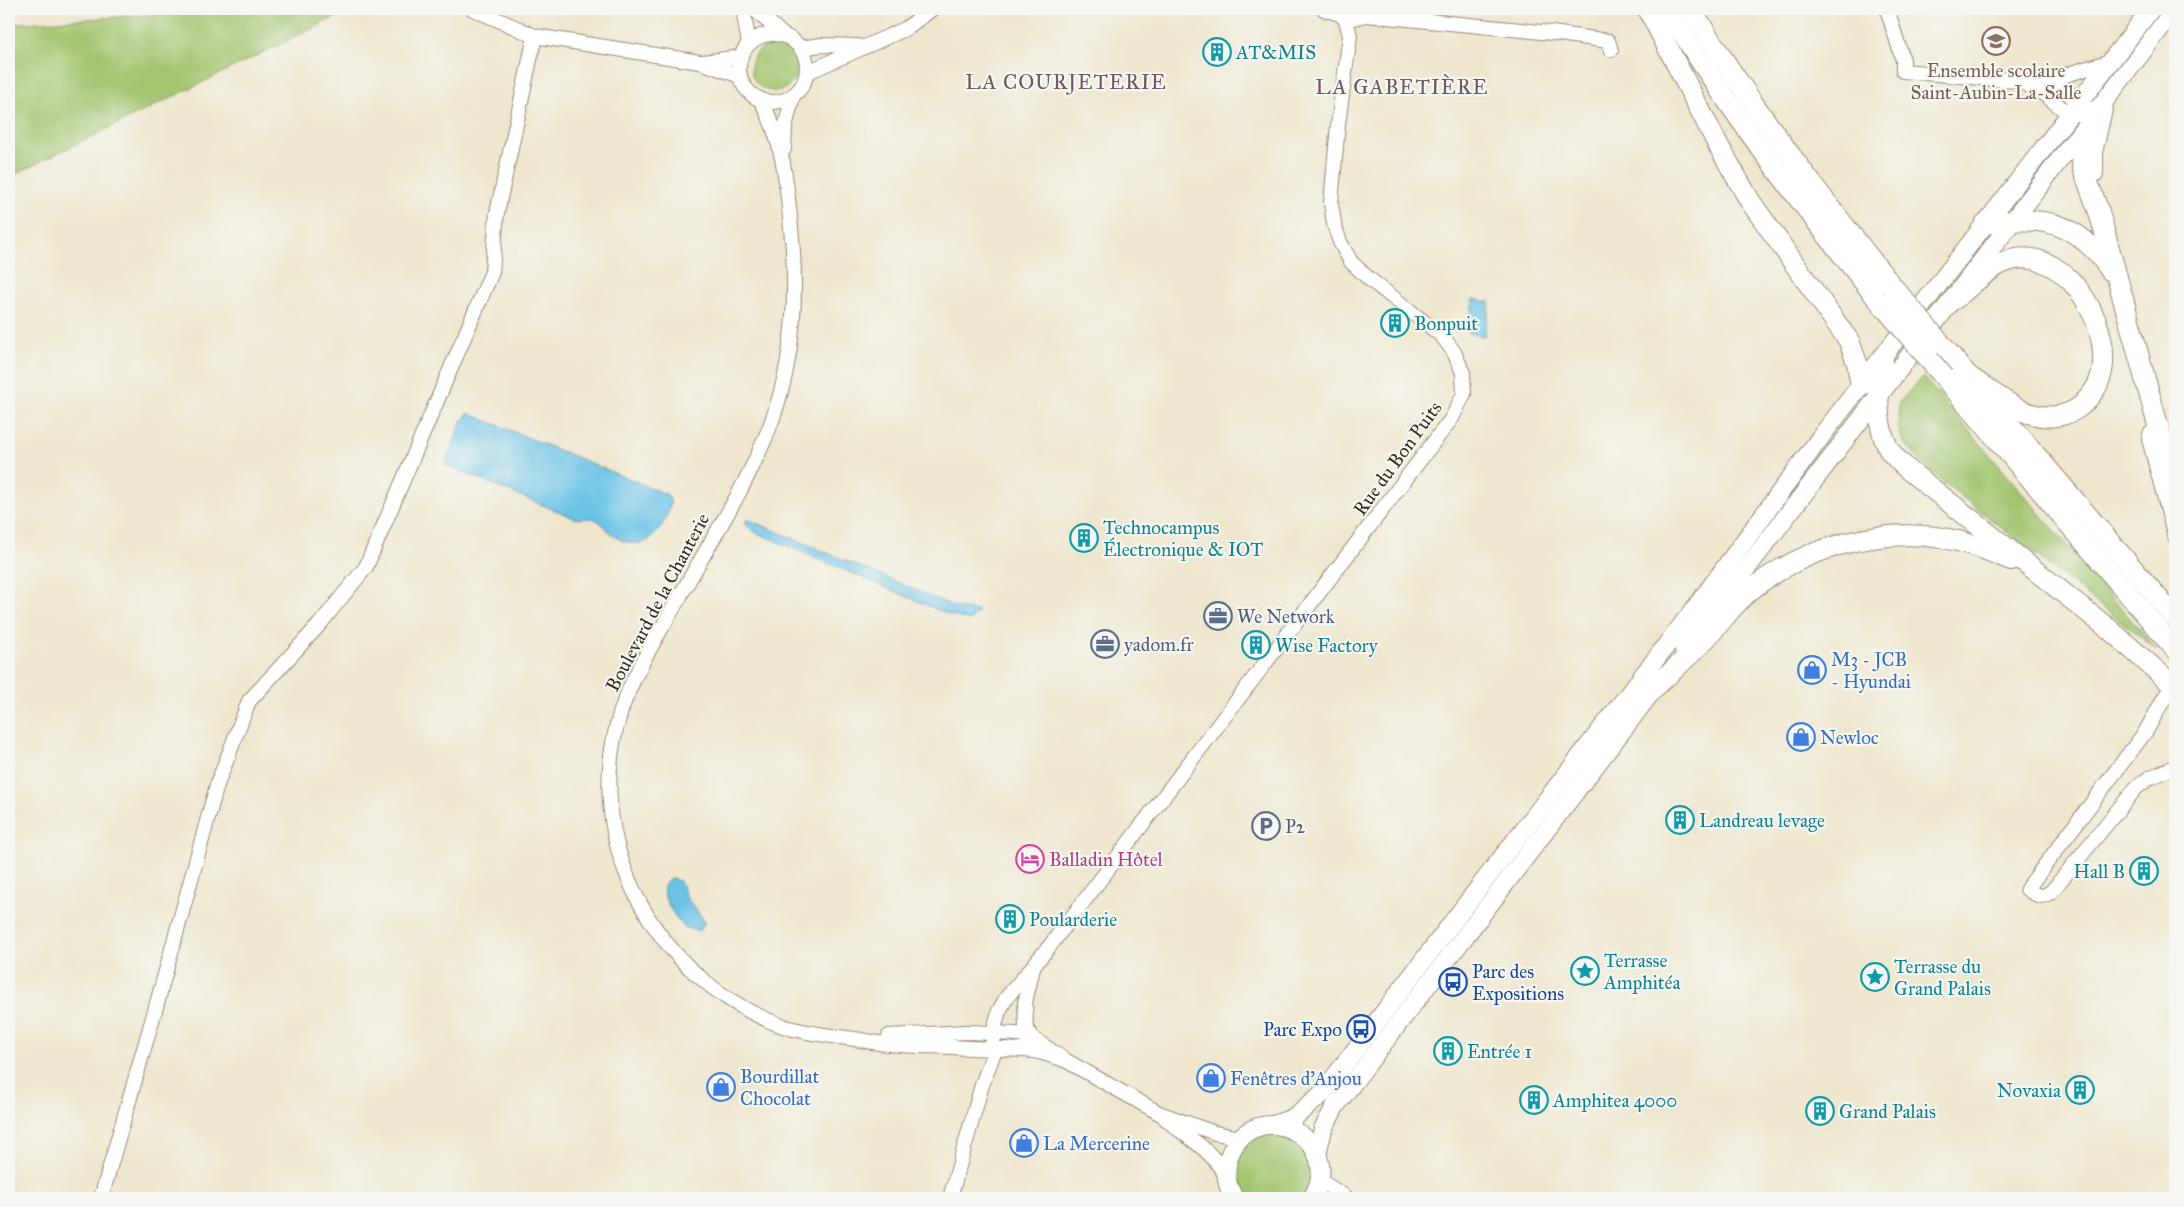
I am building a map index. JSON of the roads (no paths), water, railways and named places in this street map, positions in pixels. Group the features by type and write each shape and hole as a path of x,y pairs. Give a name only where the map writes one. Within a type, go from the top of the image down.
{"highway":[{"path":"1648,9 1717,143 1750,201 1849,341 1858,362 1860,386"},
{"path":"1668,9 1698,59 1792,192 1886,294 1950,369 2175,649"},
{"path":"1691,9 1723,61 1886,294"},
{"path":"2103,105 2094,138 2092,160 2100,212 2175,487"},
{"path":"2078,138 2083,169 2100,212"},
{"path":"1985,224 2016,219 2044,221 2080,236 2101,256 2120,286"},
{"path":"1950,369 1970,377 2027,412 2042,416 2059,416 2076,410 2088,399 2098,384 2102,369 2100,336 2089,305 2066,275 2049,263 2031,259 2011,260 1992,270 1954,298"},
{"path":"1883,357 1878,400 1880,426 1889,449 1906,468 2109,629 2171,691"},
{"path":"1970,377 2175,618"},
{"path":"1655,687 1709,635 1741,600 1767,579 1792,564 1843,544 1869,538 1896,535 1958,541 2034,569"}],"main road":[{"path":"1229,1192 1228,1157 1241,1138 1256,1128 1274,1125 1293,1118 1321,1095 1699,603 1860,386 2151,9"},
{"path":"1317,1154 1323,1129 1336,1105 1655,687 1878,400 2175,9"},
{"path":"1274,1125 1288,1127 1302,1134 1317,1154 1320,1180 1312,1198"}],"street":[{"path":"473,9 534,36 700,62 740,76"},
{"path":"743,9 749,44"},
{"path":"754,9 783,35 793,40 801,48 807,59 808,72 800,88 793,96 771,102 760,99 748,90 740,76 741,57 749,44 759,36 783,35"},
{"path":"808,72 905,29 932,9"},
{"path":"1324,9 1340,14 1346,20 1366,15 1608,41 1611,50"},
{"path":"1887,9 1903,60 1903,71 2017,81 2049,80 2110,61"},
{"name":"Rue du Bon Puits","path":"950,1198 993,1050 993,1033 999,1011 1007,997 1034,967 1452,418 1464,394 1463,373 1454,352 1446,341 1351,262 1340,242 1334,224 1331,203 1350,36 1346,20"},
{"path":"101,1198 217,785 249,701 319,625 366,567 492,272 498,213 534,36"},
{"path":"801,48 864,46"},
{"path":"700,62 741,57"},
{"path":"2049,80 2065,89 2074,111 2078,138"},
{"path":"2017,81 2039,90 2074,111 2103,105"},
{"name":"Boulevard de la Chanterie","path":"784,166 785,127 793,96"},
{"name":"Boulevard de la Chanterie","path":"760,99 772,119 784,166 793,244 795,285 792,340 786,370 769,427 749,471 649,652 622,708 617,724 609,784 611,816 625,872 636,898 651,923 686,965 719,993 781,1025 814,1034 879,1043 1034,1051 1065,1060"},
{"path":"2158,426 2150,434 2149,439 2175,538"},
{"path":"2171,691 2146,731 2027,889 2037,896 2044,896 2052,891 2136,788 2149,778 2173,770"},
{"path":"1034,967 1025,1003 1026,1029 1034,1039"},
{"name":"Boulevard de la Chanterie","path":"840,1037 1016,1034 1034,1039 1065,1060 1159,1112"},
{"path":"1159,1112 1222,1135 1241,1138"},
{"path":"1159,1112 1207,1150 1217,1161 1229,1192"},
{"path":"1320,1180 1347,1198"}],"water":[{"path":"1473,299 1490,302 1484,336 1468,333"},
{"path":"468,413 666,494 670,499 670,504 663,524 646,541 631,543 622,541 597,520 574,518 445,465 461,422"},
{"path":"747,519 958,608 978,611 970,621 950,615 755,532 745,524"},
{"path":"672,878 681,882 687,899 702,917 704,924 700,930 692,930 685,927 671,910 664,894 664,887 666,882"}],"place":[{"name":"Ensemble scolaire Saint-Aubin-La-Salle","path":"1996,41"},
{"name":"AT&MIS","path":"1217,52"},
{"name":"Bonpuit","path":"1395,323"},
{"name":"Technocampus Électronique & IOT","path":"1084,538"},
{"name":"We Network","path":"1218,616"},
{"name":"yadom.fr","path":"1105,644"},
{"name":"Wise Factory","path":"1256,645"},
{"name":"M3 - JCB - Hyundai","path":"1812,670"},
{"name":"Newloc","path":"1801,737"},
{"name":"Landreau levage","path":"1680,820"},
{"name":"P2","path":"1266,826"},
{"name":"Balladin Hôtel","path":"1030,859"},
{"name":"Hall B","path":"2144,871"},
{"name":"Poularderie","path":"1010,919"},
{"name":"Terrasse Amphitéa","path":"1585,971"},
{"name":"Terrasse du Grand Palais","path":"1875,977"},
{"name":"Parc des Expositions","path":"1453,982"},
{"name":"Parc Expo","path":"1361,1029"},
{"name":"Entrée 1","path":"1448,1051"},
{"name":"Fenêtres d’Anjou","path":"1211,1078"},
{"name":"Bourdillat Chocolat","path":"721,1087"},
{"name":"Novaxia","path":"2080,1090"},
{"name":"Amphitea 4000","path":"1534,1100"},
{"name":"Grand Palais","path":"1820,1111"},
{"name":"La Mercerine","path":"1024,1143"}],"district":[{"name":"LA COURJETERIE","path":"1066,82"},
{"name":"LA GABETIÈRE","path":"1402,87"}]}
